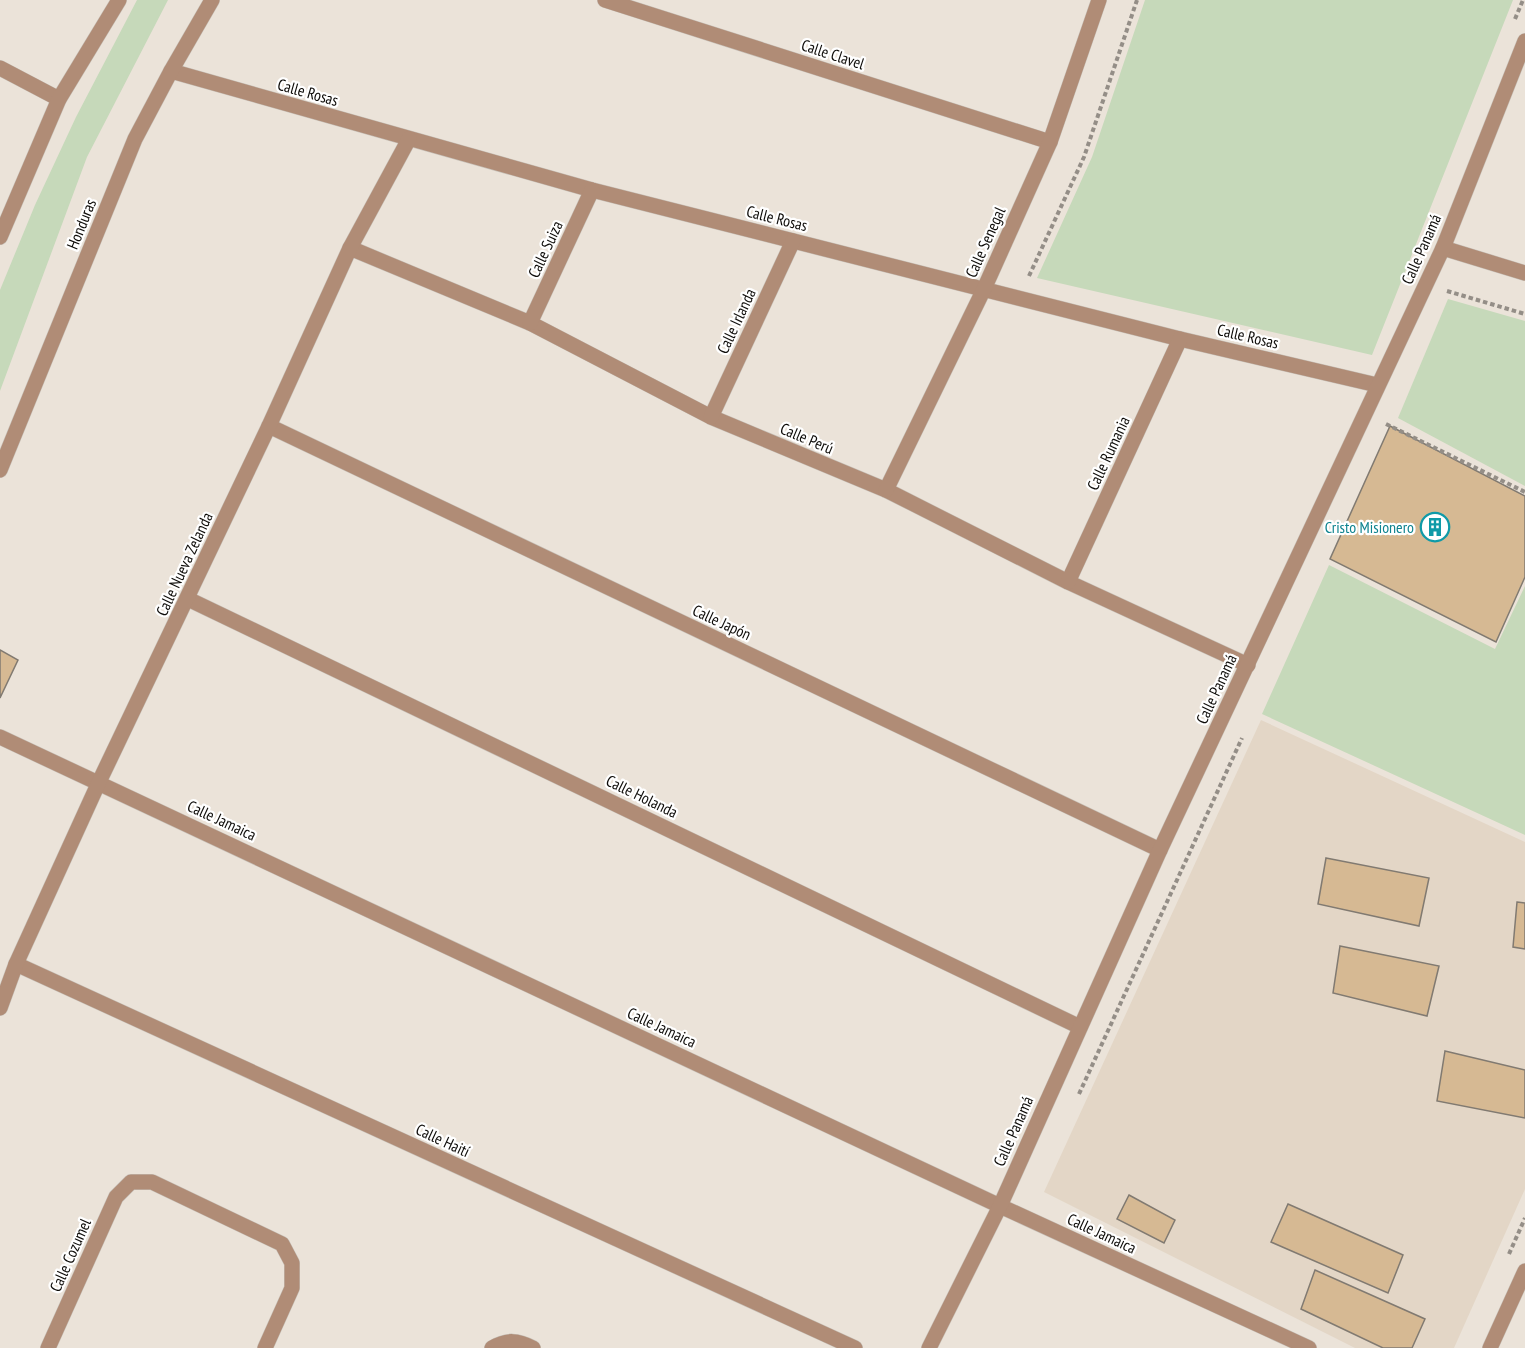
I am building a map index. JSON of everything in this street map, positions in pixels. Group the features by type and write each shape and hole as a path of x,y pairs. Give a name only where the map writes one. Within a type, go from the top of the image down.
{"street":[{"path":"0,237 59,99 119,0"},
{"name":"Honduras","path":"0,470 135,139 212,0"},
{"name":"Calle Clavel","path":"605,0 1050,142"},
{"name":"Calle Senegal","path":"886,490 984,289 1050,142 1099,0"},
{"name":"Calle Panamá","path":"929,1348 999,1206 1160,850 1443,248 1520,67 1525,41"},
{"path":"0,68 59,99"},
{"name":"Calle Rosas","path":"171,71 408,140 592,190 1180,339 1377,385"},
{"name":"Calle Nueva Zelanda","path":"0,1008 16,964 99,782 269,426 350,248 408,140"},
{"name":"Calle Suiza","path":"530,323 592,190"},
{"name":"Calle Irlanda","path":"711,417 793,241"},
{"name":"Calle Perú","path":"350,248 530,323 711,417 886,490 1068,582 1248,665"},
{"path":"1443,248 1525,273"},
{"name":"Calle Rumania","path":"1068,582 1180,339"},
{"name":"Calle Japón","path":"269,426 1160,850"},
{"name":"Calle Holanda","path":"188,598 1080,1027"},
{"name":"Calle Jamaica","path":"0,737 999,1206 1309,1348"},
{"name":"Calle Haití","path":"16,964 855,1348"},
{"name":"Calle Cozumel","path":"48,1348 116,1197 131,1182 152,1182 282,1244 292,1263 292,1288 265,1348"},
{"path":"1490,1348 1525,1270"},
{"path":"492,1348 503,1341 520,1341 533,1348"}],"path":[{"path":"1026,284 1084,157 1137,0"},
{"path":"1442,290 1525,314"},
{"path":"1380,434 1385,423 1525,492"},
{"path":"1076,1101 1242,737"}],"shaded area":[{"path":"1261,720 1525,842 1525,1189 1454,1348 1355,1348 1044,1192"}],"green space":[{"path":"137,0 168,0 87,157 0,391 0,290 35,205 76,117"},
{"path":"1145,0 1513,0 1372,355 1037,278 1092,157"},
{"path":"1448,299 1525,321 1525,486 1398,418"},
{"path":"1329,565 1495,649 1525,586 1525,835 1262,714"}],"building":[{"name":"Cristo Misionero","path":"1390,426 1525,496 1525,577 1496,642 1330,559"},
{"path":"0,650 18,660 0,698"},
{"path":"1326,858 1429,878 1419,926 1318,904"},
{"path":"1517,902 1525,903 1525,949 1513,947"},
{"path":"1340,946 1439,966 1427,1016 1333,993"},
{"path":"1445,1051 1525,1070 1525,1118 1437,1101"},
{"path":"1129,1195 1175,1220 1164,1243 1117,1219"},
{"path":"1288,1204 1403,1255 1388,1293 1271,1242"},
{"path":"1315,1270 1425,1319 1412,1348 1383,1348 1301,1309"}],"place":[{"name":"Cristo Misionero","path":"1435,527"}]}
